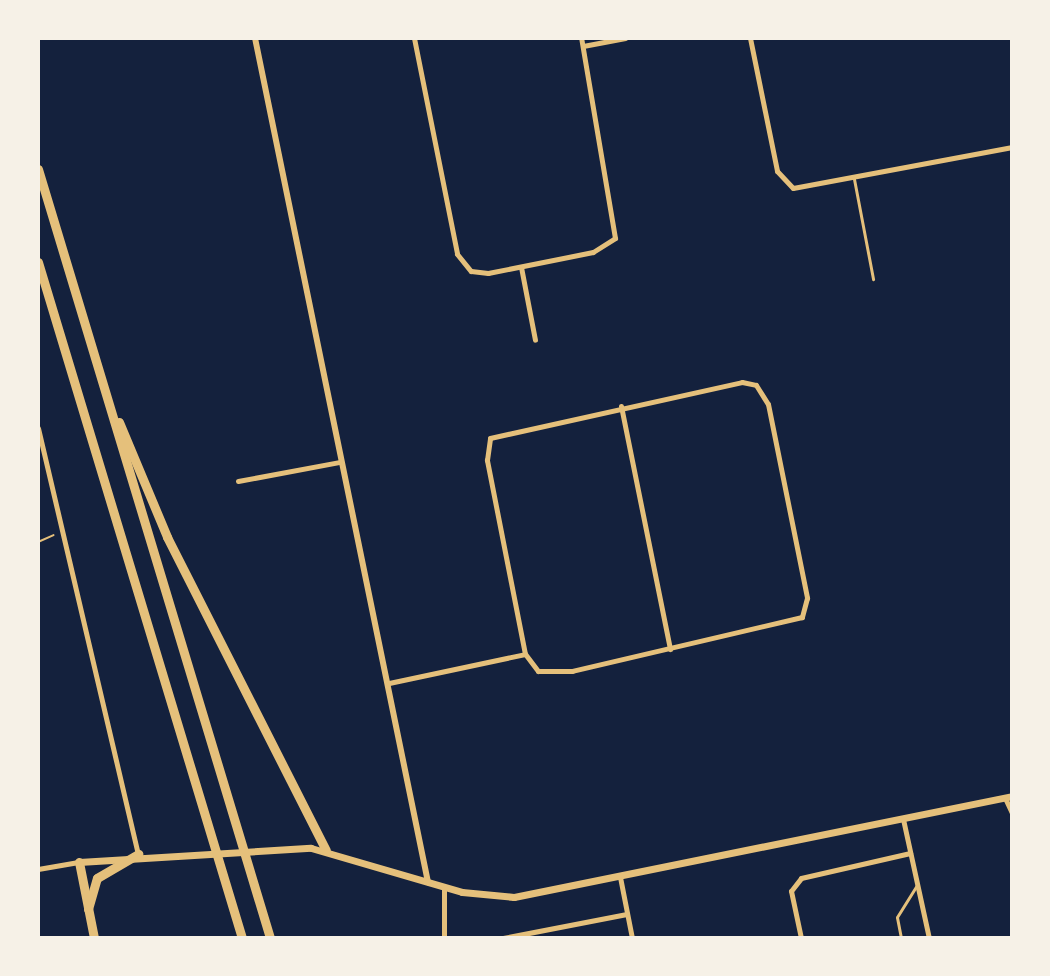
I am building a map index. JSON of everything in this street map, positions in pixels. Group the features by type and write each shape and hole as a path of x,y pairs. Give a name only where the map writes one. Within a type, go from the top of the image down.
{"highway":[{"path":"38,169 270,938"},
{"path":"38,262 242,938"},
{"path":"84,321 162,527 326,850"},
{"path":"88,909 97,878 138,854"},
{"path":"79,862 94,938"}],"main road":[{"path":"79,862 138,854 294,847 326,850 444,888 514,897 1009,797"}],"street":[{"path":"255,38 428,882"},
{"path":"414,38 457,254 478,273 600,250 615,238 581,38"},
{"path":"583,46 625,38"},
{"path":"750,38 781,179 800,189 1012,147"},
{"path":"521,267 535,340"},
{"path":"742,382 761,389 807,604 793,624 558,674 538,671 525,654 487,444 501,431 621,406 742,382"},
{"path":"621,406 670,649"},
{"path":"38,428 138,854"},
{"path":"238,481 340,462"},
{"path":"389,683 525,654"},
{"path":"1009,797 1012,813"},
{"path":"903,819 929,938"},
{"path":"801,938 791,891 801,878 910,853"},
{"path":"38,869 79,862"},
{"path":"620,877 632,938"},
{"path":"444,888 444,938"},
{"path":"503,938 627,914"}],"lane":[{"path":"854,179 873,279"},
{"path":"901,938 897,917 917,885"}],"path":[{"path":"38,542 63,533"}]}
